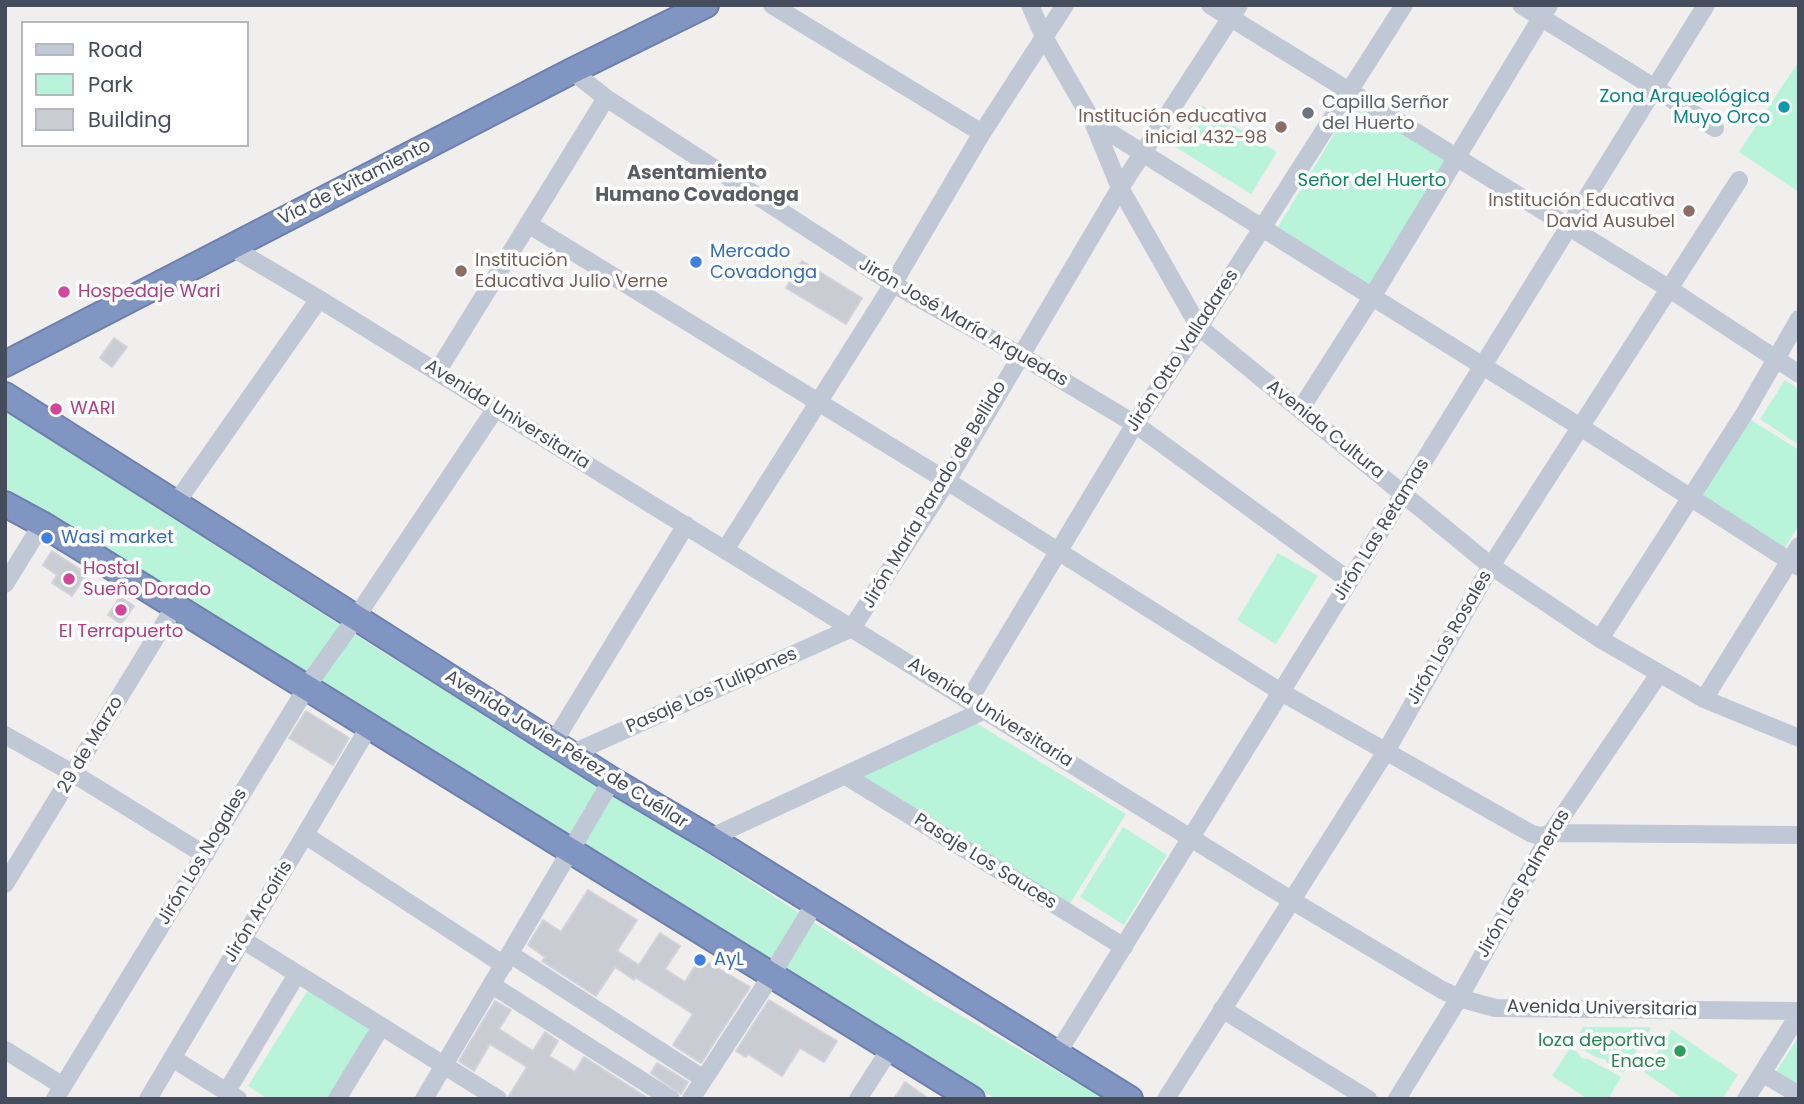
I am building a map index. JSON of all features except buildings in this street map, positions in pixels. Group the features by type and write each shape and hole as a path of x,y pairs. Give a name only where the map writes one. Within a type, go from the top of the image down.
{"highway":[{"name":"Vía de Evitamiento","path":"5,364 572,71 706,5"},
{"name":"Avenida Javier Pérez de Cuéllar","path":"5,395 612,780 1130,1099"},
{"path":"5,504 42,523 971,1098"}],"street":[{"path":"772,5 982,133"},
{"name":"Avenida Cultura","path":"1030,5 1044,37 1093,122 1120,188 1199,327 1491,566 1600,639 1659,674 1704,699 1799,738"},
{"path":"725,550 893,284 982,133 1065,5"},
{"path":"1210,5 1235,12 1457,160 1668,288 1799,374"},
{"name":"Jirón Otto Valladares","path":"969,700 1135,424 1404,5"},
{"path":"1521,5 1545,12 1715,128"},
{"name":"Jirón Las Retamas","path":"1057,1054 1706,5"},
{"name":"Jirón María Parado de Bellido","path":"852,628 947,481 1120,188 1235,12"},
{"path":"1300,410 1373,297 1545,12"},
{"name":"Jirón José María Arguedas","path":"572,71 606,98 893,284 1020,355 1135,424 1350,581"},
{"path":"437,372 606,98"},
{"path":"1093,122 1690,499 1796,558 1704,699"},
{"name":"Jirón Los Rosales","path":"1166,1099 1385,753 1491,566 1739,180"},
{"path":"527,224 947,481 1281,692 1532,834 1799,835"},
{"name":"Avenida Universitaria","path":"231,247 1291,900 1442,990 1459,998 1495,1008 1799,1013"},
{"path":"176,503 319,299"},
{"path":"1600,639 1746,411 1799,319"},
{"name":"Jirón Los Nogales","path":"59,1092 307,687 496,408"},
{"path":"5,584 42,523"},
{"path":"562,748 686,525"},
{"name":"29 de Marzo","path":"5,884 175,606"},
{"name":"Pasaje Los Tulipanes","path":"562,748 852,628"},
{"name":"Jirón Las Palmeras","path":"1397,1099 1459,998 1551,833 1659,674"},
{"path":"710,838 985,710"},
{"name":"Jirón Arcoíris","path":"148,1099 370,725"},
{"path":"5,735 205,855"},
{"name":"Pasaje Los Sauces","path":"846,776 1124,947"},
{"path":"424,1099 612,780"},
{"path":"305,835 704,1079"},
{"path":"691,1099 815,903"},
{"path":"243,940 498,1099"},
{"path":"172,1058 232,1095 297,974"},
{"path":"492,985 671,1099"},
{"path":"1222,1009 1368,1099"},
{"path":"1746,1099 1799,1013"},
{"path":"337,1099 381,1027"},
{"path":"858,1099 890,1049"},
{"path":"5,1050 59,1092"},
{"path":"1762,1073 1799,1095"}],"green space":[{"name":"Zona Arqueológica Muyo Orco","path":"1799,61 1799,192 1739,152"},
{"name":"Señor del Huerto","path":"1354,101 1450,161 1373,287 1278,227"},
{"path":"1203,106 1277,152 1251,194 1177,148"},
{"path":"1785,380 1799,389 1799,445 1760,419"},
{"path":"5,411 384,653 608,789 929,997 1105,1099 996,1099 5,488"},
{"path":"1748,418 1799,450 1799,525 1784,549 1699,494"},
{"path":"1278,553 1318,576 1276,644 1237,620"},
{"path":"976,723 1126,814 1069,905 863,776"},
{"path":"1123,827 1167,855 1124,925 1080,897"},
{"path":"308,990 372,1030 329,1099 268,1099 248,1086"},
{"path":"1583,1027 1651,1028 1623,1073 1608,1064 1605,1059 1573,1044"},
{"name":"loza deportiva Enace","path":"1672,1030 1738,1075 1722,1099 1683,1099 1644,1072"},
{"path":"1799,1036 1799,1090 1774,1075"},
{"path":"1570,1048 1581,1058 1588,1059 1621,1077 1608,1099 1588,1099 1552,1076"}],"place":[{"name":"Zona Arqueológica Muyo Orco","path":"1784,107"},
{"name":"Capilla Serñor del Huerto","path":"1308,113"},
{"name":"Institución educativa inicial 432-98","path":"1281,127"},
{"name":"Institución Educativa David Ausubel","path":"1689,211"},
{"name":"Mercado Covadonga","path":"696,262"},
{"name":"Institución Educativa Julio Verne","path":"461,271"},
{"name":"Hospedaje Wari","path":"64,292"},
{"name":"WARI","path":"56,409"},
{"name":"Wasi market","path":"47,538"},
{"name":"Hostal Sueño Dorado","path":"69,579"},
{"name":"El Terrapuerto","path":"121,610"},
{"name":"AyL","path":"700,960"},
{"name":"loza deportiva Enace","path":"1680,1051"}],"district":[{"name":"Asentamiento Humano Covadonga","path":"697,185"}]}
